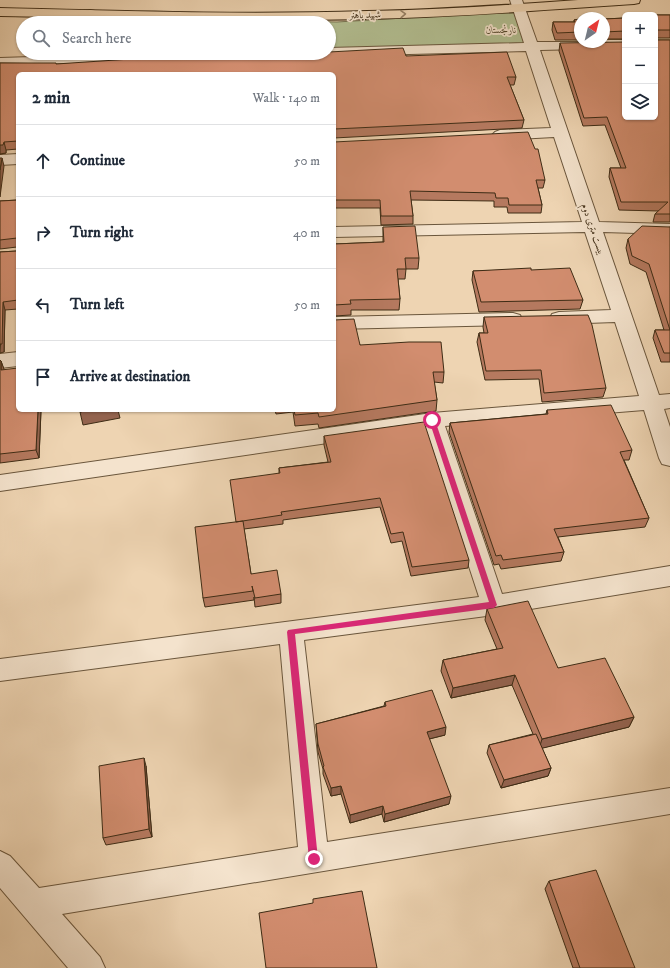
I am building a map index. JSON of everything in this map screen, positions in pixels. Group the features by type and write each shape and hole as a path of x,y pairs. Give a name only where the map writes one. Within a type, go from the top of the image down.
{"main road":[{"name":"شهید باهنر","path":"16,0 237,6 336,5 451,0"},
{"name":"شهید باهنر","path":"329,16 517,4 634,0"},
{"name":"شهید باهنر","path":"0,12 59,16"}],"street":[{"name":"بیست متری دوم","path":"517,4 622,316 660,401 670,458"},
{"path":"336,52 622,44"},
{"path":"0,62 26,60"},
{"path":"75,72 78,60"},
{"path":"482,136 560,132"},
{"path":"0,160 16,160"},
{"path":"336,232 592,227 670,229"},
{"path":"336,323 622,316"},
{"path":"0,361 16,359"},
{"path":"0,483 432,420 660,401"},
{"path":"432,420 494,605"},
{"path":"0,670 494,605 670,576"},
{"path":"291,632 314,859"},
{"path":"33,904 670,801"},
{"path":"0,866 89,968"}],"green space":[{"name":"نارنجستان","path":"488,13 514,13 526,46 336,52 337,22"}],"building":[{"path":"658,15 670,15 670,30 658,30"},
{"path":"622,18 622,31 610,32 610,19"},
{"path":"553,22 574,22 574,32 557,33"},
{"path":"658,40 670,40 670,214 655,214 668,202 621,202 610,168 626,168 607,117 584,118 560,43 574,43 574,48 610,48 610,42 622,42 622,120 658,120"},
{"path":"403,48 406,56 507,52 516,77 507,77 524,120 336,129 336,72 16,72 16,141 4,142 3,145 0,145 0,63 56,64 116,60 336,60 336,52"},
{"path":"528,132 535,149 538,149 545,180 536,180 542,205 509,205 508,198 496,198 495,193 410,191 413,216 381,216 380,200 336,200 336,142"},
{"path":"0,158 2,158 0,170"},
{"path":"16,200 16,238 0,240 0,201"},
{"path":"415,226 419,258 405,258 406,269 397,269 400,299 350,300 351,304 336,305 336,244 384,242 383,227"},
{"path":"642,226 670,227 670,330 649,264 632,256 628,239"},
{"path":"16,251 16,300 3,302 2,344 0,344 0,252"},
{"path":"531,268 531,270 570,268 583,300 481,302 473,271"},
{"path":"588,315 592,325 606,388 544,393 541,370 486,371 479,333 488,333 484,317"},
{"path":"354,319 360,345 441,342 444,372 433,372 437,400 319,417 318,413 295,415 294,412 336,412 336,320"},
{"path":"655,330 670,330 670,353 664,353"},
{"path":"0,360 1,370 16,368 16,412 38,412 36,450 0,454"},
{"path":"611,405 632,450 620,452 649,518 554,529 564,552 503,560 501,555 496,556 450,423 548,414 547,410"},
{"path":"424,422 469,560 412,567 403,532 391,534 380,498 281,512 282,515 236,522 230,480 280,473 279,468 331,462 324,436"},
{"path":"243,521 251,574 277,570 281,594 255,598 252,586 253,591 203,598 195,527"},
{"path":"528,601 558,668 605,658 634,717 542,739 515,675 453,688 443,660 503,648 487,609"},
{"path":"432,690 446,727 427,732 451,796 385,814 383,806 350,815 341,786 331,788 323,767 318,744 316,724 386,706 385,702"},
{"path":"536,734 551,768 504,780 489,745"},
{"path":"144,758 149,829 103,838 99,766"},
{"path":"596,870 635,968 580,968 549,881"},
{"path":"362,891 377,968 266,968 259,913 313,903 313,899"}],"route":[{"path":"314,859 291,632 494,605 432,420"}]}
